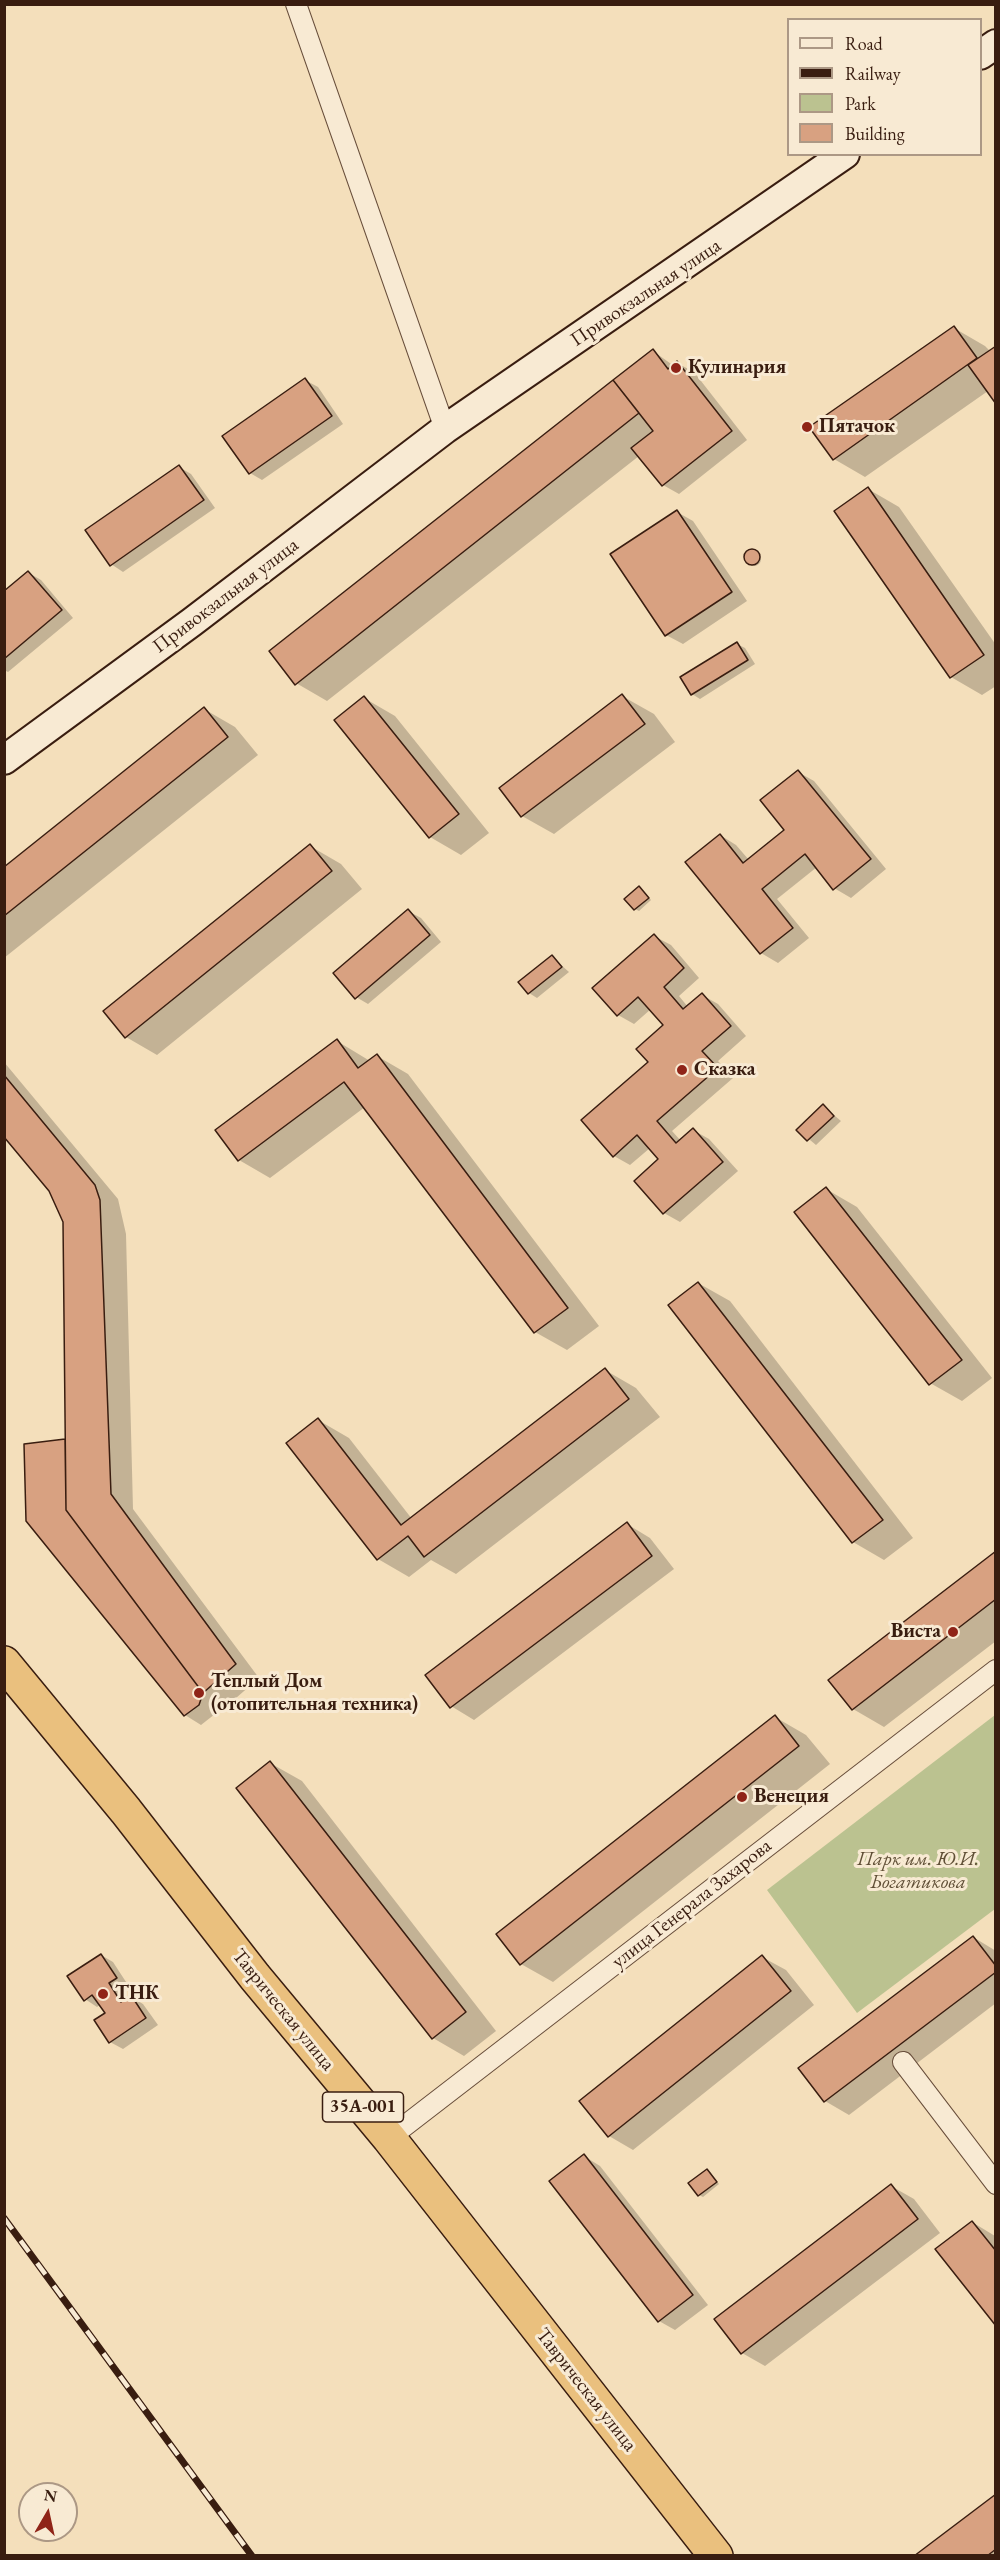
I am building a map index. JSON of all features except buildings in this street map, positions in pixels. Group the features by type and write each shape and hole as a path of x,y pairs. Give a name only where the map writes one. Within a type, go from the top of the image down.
{"highway":[{"name":"Таврическая улица","path":"4,1663 126,1811 255,1977 389,2138 716,2556"}],"main road":[{"path":"982,54 996,44"},
{"name":"Привокзальная улица","path":"4,760 183,629 445,429 842,156"}],"street":[{"path":"296,4 445,429"},
{"name":"улица Генерала Захарова","path":"389,2138 996,1670"},
{"path":"903,2062 996,2184"}],"green space":[{"name":"Парк им. Ю.И. Богатикова","path":"995,1715 995,1909 857,2013 767,1890"}],"railway":[{"path":"4,2218 252,2556"}],"place":[{"name":"Кулинария","path":"676,368"},
{"name":"Пятачок","path":"807,427"},
{"name":"Сказка","path":"682,1070"},
{"name":"Виста","path":"953,1632"},
{"name":"Теплый Дом (отопительная техника)","path":"199,1693"},
{"name":"Венеция","path":"742,1797"},
{"name":"ТНК","path":"103,1994"}]}
